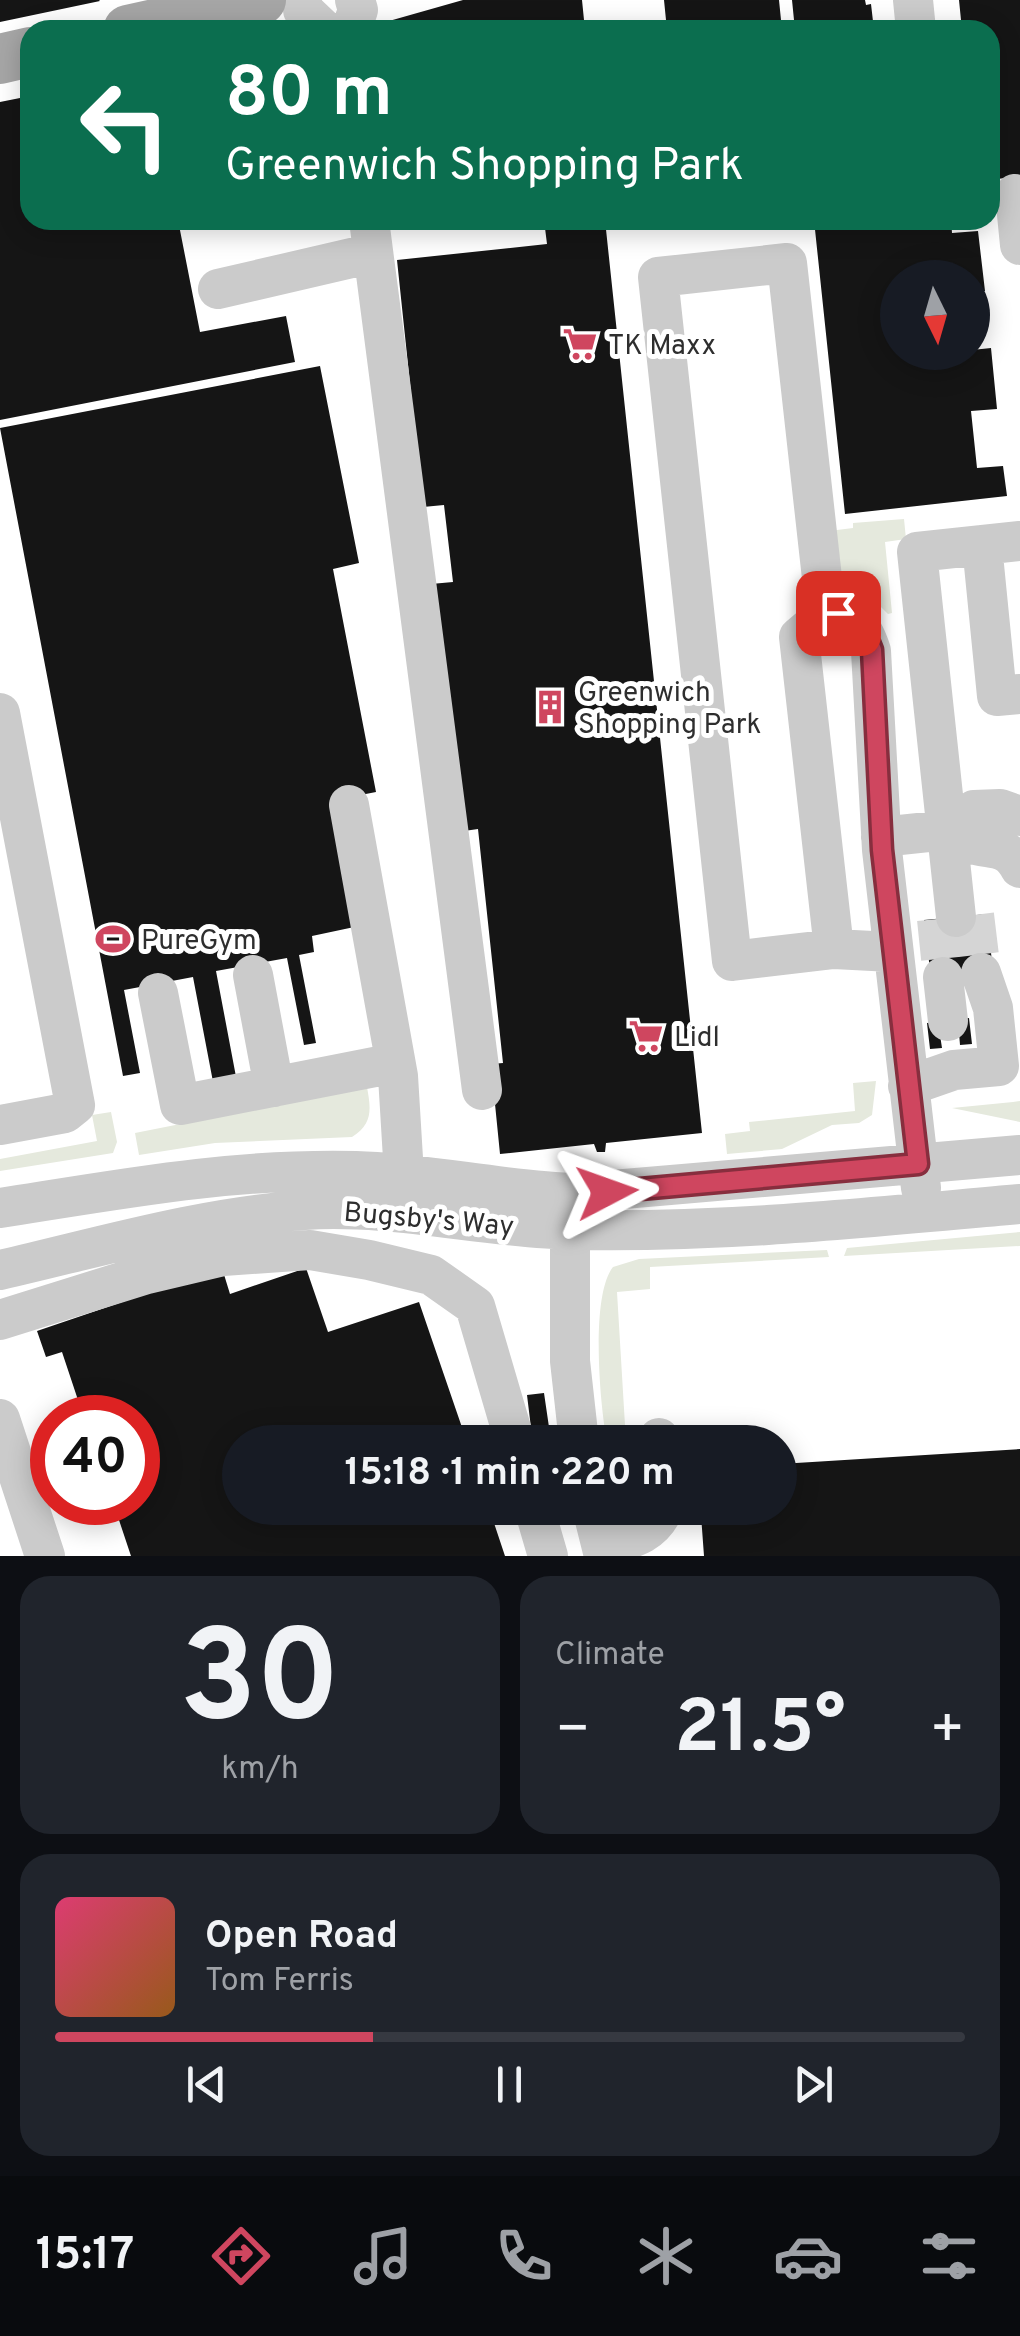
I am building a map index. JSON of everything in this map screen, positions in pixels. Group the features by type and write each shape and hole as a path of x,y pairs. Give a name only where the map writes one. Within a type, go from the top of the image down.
{"main road":[{"path":"160,20 205,6 261,0"}],"street":[{"path":"1008,193 1020,245"},
{"path":"218,289 371,236 482,1090"},
{"path":"826,614 788,262 658,277 732,961 834,950 892,952"},
{"path":"956,917 960,847 917,552 1001,543 997,696 1020,694"},
{"path":"834,950 799,637 826,614 850,616 866,632 872,650 892,952 924,1212"},
{"path":"0,714 75,1105 65,1113 0,1125"},
{"path":"349,804 395,1062 404,1175"},
{"path":"960,847 974,810 1012,806"},
{"path":"882,837 960,847 1002,847 1020,868"},
{"path":"252,974 274,1086"},
{"path":"908,1086 958,1048 962,975 993,1008 999,1066 958,1048"},
{"path":"158,993 180,1105 395,1062"},
{"name":"Bugsby's Way","path":"0,1208 238,1172 344,1171 530,1192 576,1193 1020,1155"},
{"path":"918,1164 948,1186 1020,1180"},
{"name":"Bugsby's Way","path":"0,1270 230,1218 290,1211 396,1212 570,1230 703,1230 1020,1204"},
{"path":"570,1230 570,1362 577,1425"},
{"path":"0,1320 148,1274 223,1256 310,1250 416,1271 432,1275 475,1306 510,1425"},
{"path":"0,1419 45,1556"},
{"path":"539,1525 548,1556"},
{"path":"596,1525 603,1551 644,1535 655,1525"}],"shaded area":[{"path":"904,519 906,539 885,542 892,613 888,614 873,599 842,588 829,531 853,528 853,523"},
{"path":"876,1081 872,1115 859,1123 832,1125 782,1149 727,1154 725,1134 750,1131 749,1122 855,1111 853,1083"},
{"path":"367,1087 369,1115 364,1127 352,1137 215,1143 139,1155 135,1133"},
{"path":"1020,1101 1020,1122 952,1108 1013,1102"},
{"path":"111,1112 117,1142 113,1153 0,1171 0,1159 97,1141 92,1115"},
{"path":"1020,1232 1020,1246 844,1256 847,1248"},
{"path":"827,1250 829,1257 650,1267 650,1289 617,1292 625,1425 605,1425 600,1378 601,1302 613,1267 639,1259"}],"building":[{"path":"0,0 99,0 100,1 0,22"},
{"path":"463,0 582,0 584,20 393,20"},
{"path":"664,0 779,0 781,20 666,20"},
{"path":"792,0 865,0 866,5 871,4 873,20 794,20"},
{"path":"959,0 1020,0 1020,176 1000,179 1000,20 961,20"},
{"path":"20,98 20,230 180,230 200,332 286,316 295,362 0,420 0,102"},
{"name":"Greenwich Shopping Park","path":"545,230 606,230 702,1133 606,1143 605,1152 597,1152 594,1144 500,1154 491,1064 503,1063 478,829 457,832 431,584 453,582 444,505 423,507 397,260 547,244"},
{"path":"815,230 978,231 981,260 880,260 880,370 990,370 991,348 997,409 971,411 977,468 1003,466 1007,496 845,514"},
{"path":"320,366 359,563 333,569 376,792 335,800 359,926 312,936 314,952 299,955 316,1043 304,1045 287,958 216,971 237,1082 214,1087 193,977 124,990 140,1073 123,1076 0,428"},
{"path":"987,914 993,972 931,978 924,920"},
{"path":"969,1018 972,1044 960,1045 959,1033 940,1035 942,1048 930,1049 927,1023"},
{"path":"222,1268 230,1294 306,1268 328,1332 419,1302 461,1425 222,1425 222,1525 495,1525 505,1556 131,1556 121,1525 160,1525 160,1395 76,1395 62,1352 46,1357 37,1331"},
{"path":"544,1393 549,1425 531,1425 527,1395"},
{"path":"1020,1449 1020,1556 704,1556 702,1525 797,1525 797,1463"}],"tunnel":[{"path":"974,915 981,973"},
{"path":"937,919 943,977"}],"place":[{"name":"TK Maxx","path":"580,344"},
{"name":"Greenwich Shopping Park","path":"550,707"},
{"name":"PureGym","path":"113,939"},
{"name":"Lidl","path":"646,1036"}],"route":[{"path":"607,1192 918,1164 882,850 872,650 859,624 838,613"}]}
